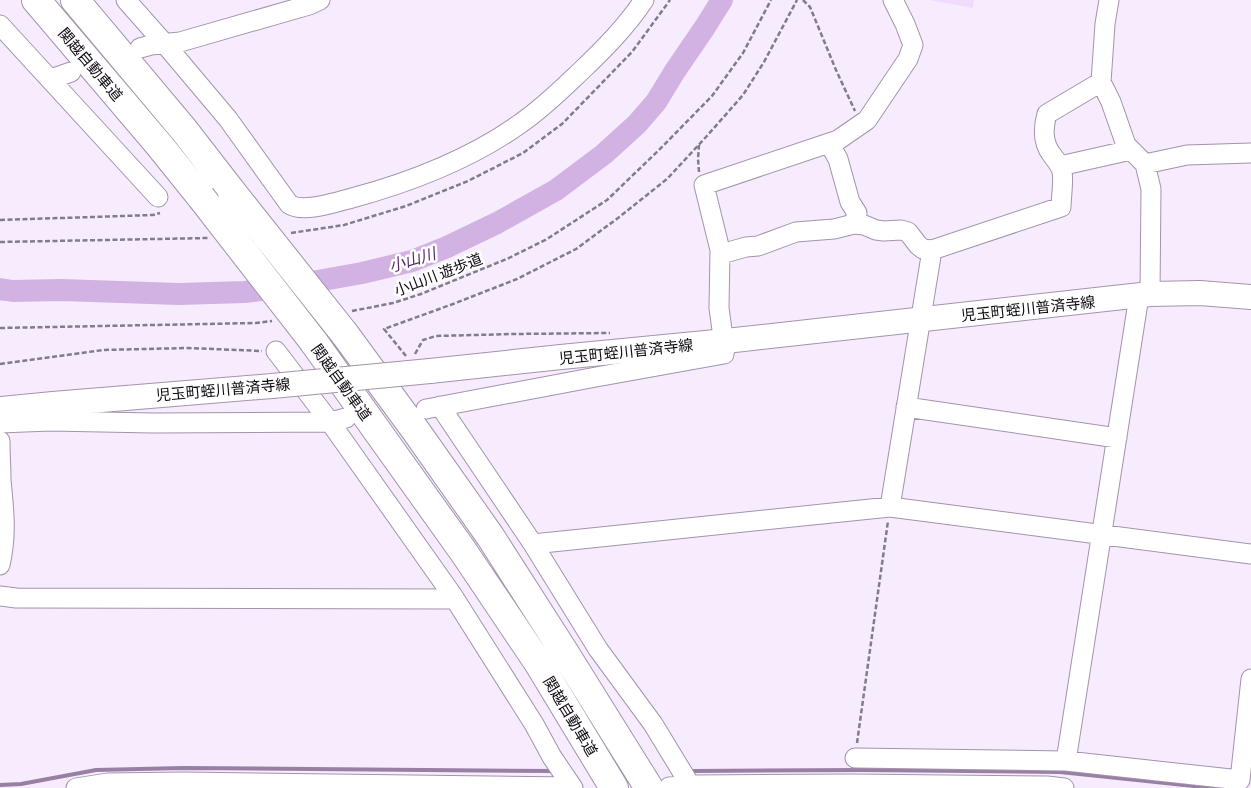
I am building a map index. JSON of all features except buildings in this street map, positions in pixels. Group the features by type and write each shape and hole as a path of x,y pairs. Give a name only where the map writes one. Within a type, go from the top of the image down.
{"highway":[{"name":"関越自動車道","path":"36,0 160,146 313,341 469,559 539,664 614,788"},
{"name":"関越自動車道","path":"75,0 184,130 232,192 346,323 416,431 490,536 563,650 659,787"}],"main road":[{"name":"児玉町蛭川普済寺線","path":"0,409 272,386 419,362 726,341 1144,295 1200,293 1251,297"}],"street":[{"path":"126,0 228,119 285,199 294,208 316,206 386,189 433,170 490,143 521,123 566,86 612,40 634,15 644,0"},
{"path":"140,48 180,42 309,5 320,0"},
{"path":"691,787 653,724 598,649 533,544 433,408 724,354 726,341 722,330 719,308 721,254 704,185 838,140 867,120 908,59 913,44 893,0"},
{"path":"1066,761 1117,438 1144,295 1151,189 1145,164 1126,145 1111,102 1101,82 1109,0"},
{"path":"0,25 158,197"},
{"path":"51,80 70,72"},
{"path":"721,254 746,247 758,246 796,232 834,229 854,224 864,225 876,230 901,230 908,232 918,246 923,249 932,250 1061,207 1062,171 1044,139 1043,128 1047,114 1101,82"},
{"path":"829,143 838,159 850,202 857,213 854,224"},
{"path":"1060,166 1131,150"},
{"path":"1145,164 1187,155 1251,153"},
{"path":"890,507 932,250"},
{"path":"276,351 338,420 455,599 552,757 573,787"},
{"path":"906,407 1117,438"},
{"path":"0,423 50,421 153,423 338,420"},
{"path":"0,441 5,520 4,550 0,565"},
{"path":"533,544 890,507 1251,554"},
{"path":"0,596 16,598 455,599"},
{"path":"854,758 1066,761 1240,780 1251,678"},
{"path":"76,788 108,783 183,782 573,787"},
{"path":"659,787 853,784 1047,786 1064,788"}],"path":[{"name":"小山川 遊歩道","path":"346,323 509,258 547,239 607,200 712,96 743,52 771,0"},
{"path":"419,362 384,329 517,279 576,249 618,218 667,179 743,95 764,62 798,0"},
{"path":"803,0 810,7 861,124"},
{"path":"699,145 698,159 704,185"},
{"path":"420,192 422,200"},
{"path":"0,220 153,215 164,210 163,203 158,197"},
{"path":"0,328 275,321"},
{"path":"419,362 423,340 436,336 612,333"},
{"path":"0,364 103,350 188,348 276,351"},
{"path":"854,758 890,507"}],"shaded area":[{"path":"929,0 974,0 973,8"}],"waterway":[{"name":"小山川","path":"0,289 13,291 61,290 179,294 245,292 362,273 412,261 447,247 497,223 556,190 604,154 637,124 656,102 722,0"},
{"path":"0,785 21,784 96,770 183,768 554,771"},
{"path":"694,771 1060,772 1213,788"}]}
